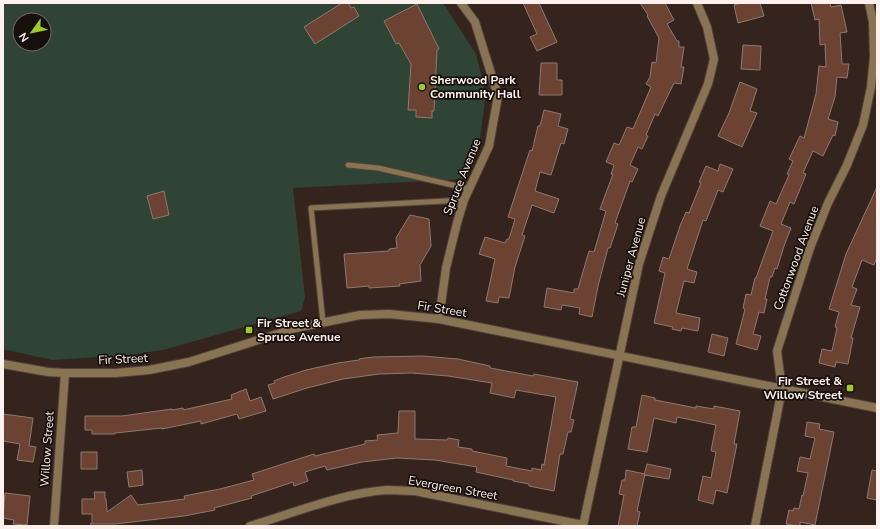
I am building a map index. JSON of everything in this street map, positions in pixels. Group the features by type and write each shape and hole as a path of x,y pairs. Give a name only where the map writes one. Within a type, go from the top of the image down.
{"street":[{"name":"Spruce Avenue","path":"439,319 446,268 464,200 489,146 498,96 475,22 461,3"},
{"name":"Juniper Avenue","path":"583,525 618,356 639,264 661,196 708,84 714,59 707,27 697,3"},
{"name":"Cottonwood Avenue","path":"755,526 782,389 776,351 810,248 828,203 847,165 863,125 870,95 874,57 873,22 870,3"},
{"name":"Fir Street","path":"3,364 48,372 65,373 116,373 149,370 189,362 296,328 323,322 360,315 413,316 439,319 877,408"},
{"name":"Willow Street","path":"54,526 65,373"},
{"name":"Evergreen Street","path":"250,526 333,500 387,490 415,491 583,525"}],"lane":[{"path":"348,165 378,168 470,189"},
{"path":"323,322 311,208 464,200"}],"green space":[{"path":"3,3 443,3 476,54 486,93 480,138 464,179 293,188 305,297 301,311 163,350 128,355 52,360 3,349"}],"building":[{"path":"342,3 348,3 351,8 354,7 359,16 315,44 304,27"},
{"path":"523,3 539,3 557,42 537,51 530,37 537,34"},
{"path":"640,3 665,3 674,20 667,24 677,41 679,41 679,47 684,47 681,67 684,67 681,84 674,83 658,116 655,114 642,149 638,147 630,165 638,169 632,182 630,181 615,223 618,224 610,248 608,248 592,317 579,314 580,308 562,305 561,310 544,307 547,288 574,293 574,289 578,289 589,251 594,252 606,211 600,209 613,174 611,174 614,165 606,162 614,143 619,145 627,127 633,129 651,87 646,84 650,77 652,62 656,63 659,38 647,16 648,15"},
{"path":"742,3 760,3 764,16 738,23 734,5"},
{"path":"811,3 830,3 831,7 841,5 847,32 840,33 842,64 849,64 847,78 837,77 835,97 828,119 838,122 835,136 833,135 823,156 813,151 803,173 806,174 794,204 790,202 781,224 791,228 777,269 775,268 772,277 770,277 765,299 767,299 764,313 759,312 753,334 761,336 757,350 736,344 745,309 743,308 746,294 751,295 755,278 773,231 760,226 770,201 776,204 789,175 787,174 793,161 789,159 800,136 804,138 816,94 819,66 826,67 825,44 820,45 819,19 815,20"},
{"path":"417,4 439,49 437,50 434,111 432,111 432,118 416,117 416,110 408,110 411,64 399,43 396,44 384,21"},
{"path":"743,45 761,46 760,70 741,69"},
{"path":"541,63 557,63 557,80 562,80 562,95 539,95"},
{"path":"740,82 757,89 750,111 757,113 742,147 718,136 729,113"},
{"path":"544,110 561,114 558,126 568,129 564,144 561,143 551,175 540,172 535,191 559,199 554,213 532,205 522,235 525,236 515,267 509,298 499,297 498,303 486,301 495,259 479,254 485,237 505,243 507,239 509,239 515,219 508,217 530,150 532,151 538,126 540,126"},
{"path":"720,164 733,169 723,192 718,190 706,221 703,220 687,269 697,272 694,283 684,281 676,313 700,318 698,331 682,328 681,331 672,329 673,327 654,323 665,273 659,271 663,257 669,259 680,226 686,212 689,213 706,166 718,171"},
{"path":"877,187 877,257 874,265 862,260 852,287 857,289 851,305 860,307 851,338 853,338 848,364 836,362 835,367 819,363 822,349 832,351 837,328 835,327 839,312 829,309 846,254"},
{"path":"164,191 169,215 153,219 147,196"},
{"path":"410,215 429,219 431,246 420,265 421,281 399,284 400,286 347,288 344,254 389,251 389,249 397,248 396,238"},
{"path":"712,334 728,338 724,356 708,352"},
{"path":"422,356 458,359 490,366 490,368 578,382 570,419 574,420 571,432 568,432 563,454 560,454 554,491 476,472 477,467 435,460 397,458 362,462 327,470 325,466 305,472 308,481 294,486 293,482 251,496 252,498 214,508 215,510 184,516 115,524 90,524 92,523 92,514 82,514 82,499 95,499 94,492 105,492 107,512 131,495 138,505 185,499 184,496 254,480 252,474 314,454 315,456 365,444 365,441 378,440 377,435 398,433 399,411 415,411 415,439 447,440 448,438 459,440 458,447 507,458 506,466 532,471 532,468 541,470 542,464 544,465 556,397 516,390 514,398 490,393 492,383 448,376 412,373 379,374 343,379 307,388 273,399 268,385 275,383 274,381 284,377 306,370 359,359 373,357"},
{"path":"246,389 250,401 261,397 266,411 239,419 237,414 201,424 201,421 162,429 115,434 92,434 92,430 85,430 85,416 122,416 172,409 183,408 183,410 232,399 231,395"},
{"path":"642,395 655,398 655,400 696,408 696,406 714,409 714,406 740,411 734,444 737,444 727,493 716,490 713,504 698,500 703,476 711,478 716,452 711,451 716,425 677,417 676,423 654,418 647,452 628,449 632,427 636,427"},
{"path":"3,414 33,418 29,446 36,447 33,462 17,460 20,444 3,441"},
{"path":"807,422 820,424 819,429 834,432 815,525 800,522 800,526 798,526 786,524 789,510 793,511 794,508 799,509 808,473 797,471 800,457 810,459 815,438 805,436"},
{"path":"81,452 97,452 97,469 81,469"},
{"path":"647,464 671,469 669,479 644,475"},
{"path":"142,470 143,485 129,487 127,472"},
{"path":"626,470 645,474 637,511 640,512 637,526 618,526 624,495 619,494 622,480 625,480"},
{"path":"872,470 877,471 877,500 867,498"},
{"path":"5,493 30,496 27,525 13,524 14,520 3,518"}],"place":[{"name":"Sherwood Park Community Hall","path":"422,87"},
{"name":"Fir Street & Spruce Avenue","path":"249,330"},
{"name":"Fir Street & Willow Street","path":"850,388"}]}
